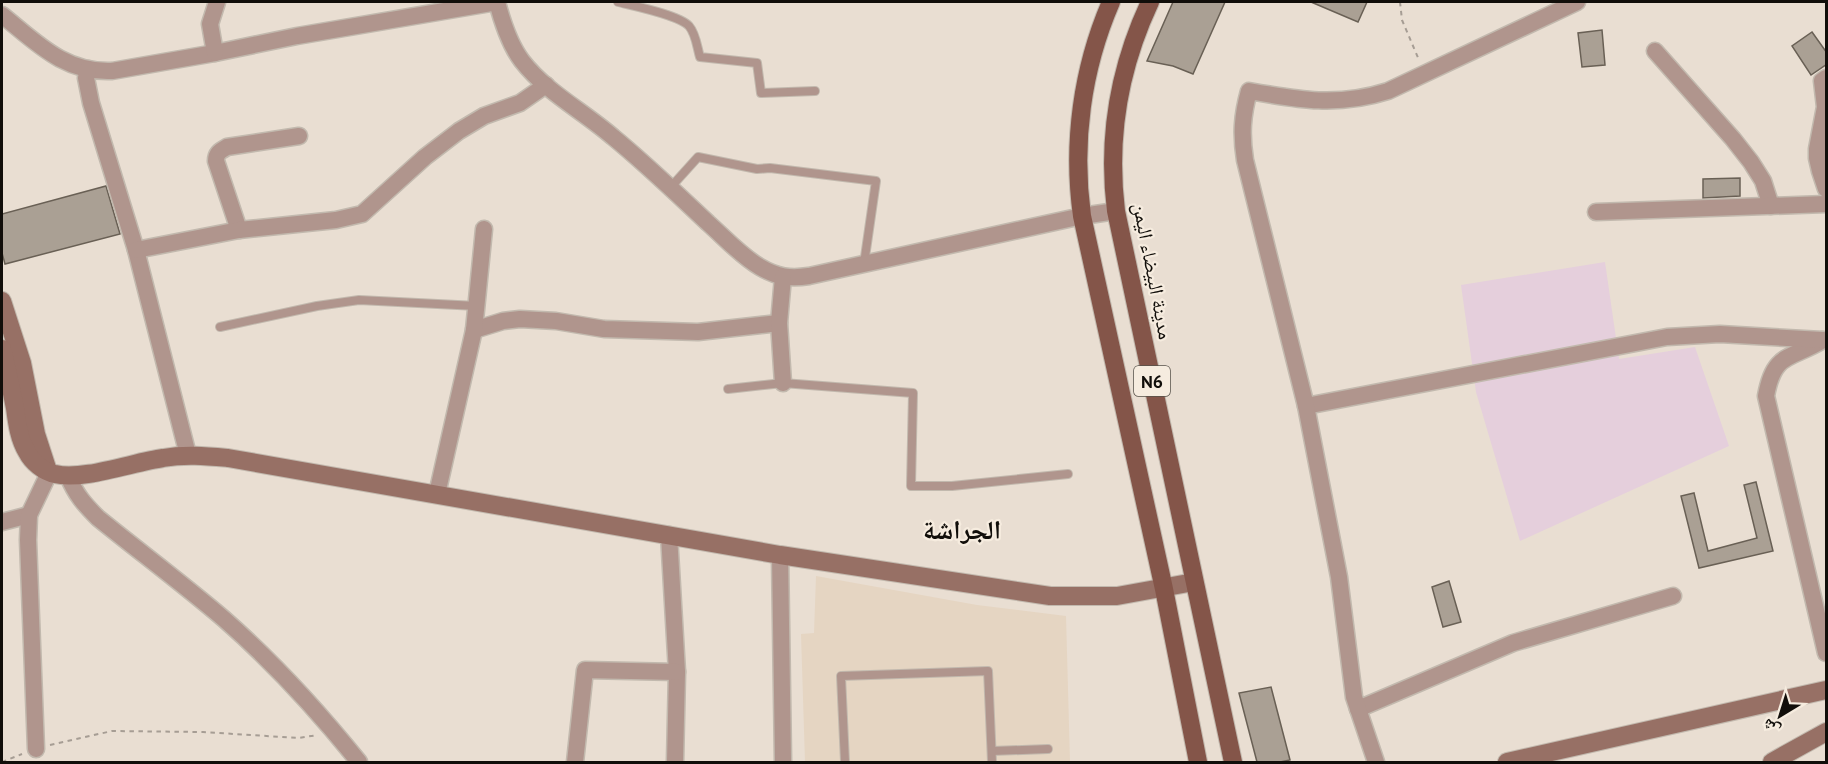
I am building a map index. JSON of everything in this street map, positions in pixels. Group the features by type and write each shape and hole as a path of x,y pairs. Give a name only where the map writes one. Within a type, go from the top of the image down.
{"main road":[{"name":"N6","path":"1111,2 1091,57 1082,106 1079,194 1164,589 1198,762"},
{"name":"مدينة البيضاء اليمن","path":"1150,2 1131,45 1121,83 1115,114 1113,188 1233,762"}],"street":[{"path":"214,53 210,24 217,2"},
{"path":"2,15 53,56 88,69 111,71 497,2 501,19 519,58 546,85 613,136 744,256 759,267 783,277 802,277 1082,216 1116,211"},
{"path":"1376,762 1354,697 1339,578 1306,406 1245,160 1242,137 1243,110 1249,92 1327,102 1371,97 1576,2"},
{"path":"1655,51 1751,162 1763,181 1771,206"},
{"path":"88,69 86,78 91,103 136,250 188,455"},
{"path":"1827,78 1822,81 1825,107 1817,158 1827,189"},
{"path":"136,250 239,230 336,220 362,214 459,131 484,116 520,103 546,85"},
{"path":"239,230 216,156 227,147 299,136"},
{"path":"1596,212 1827,204"},
{"path":"437,494 474,330 484,229"},
{"path":"783,277 779,323 783,383"},
{"path":"2,301 22,363 36,434 49,472 30,515 28,540 36,749"},
{"path":"474,330 503,321 520,319 556,321 604,329 698,332 779,323"},
{"path":"1306,406 1667,337 1720,334 1825,340"},
{"path":"1825,340 1787,356 1781,361 1768,384 1766,396 1827,653"},
{"path":"2,350 4,370 21,439 27,453 36,464 49,472 68,476 188,455 250,460 780,555 1050,596 1117,596 1194,582"},
{"path":"68,476 75,493 92,512 223,618 284,676 359,762"},
{"path":"2,522 30,515"},
{"path":"669,535 677,672 675,762"},
{"path":"780,555 783,762"},
{"path":"1358,709 1513,643 1673,596"},
{"path":"575,762 585,670 677,672"},
{"path":"1507,762 1827,690"},
{"path":"1772,762 1827,732"}],"lane":[{"path":"618,2 673,17 688,25 693,32 700,57 757,63 761,93 815,91"},
{"path":"670,188 698,157 758,169 770,168 876,181 864,264"},
{"path":"220,327 317,306 359,300 477,306"},
{"path":"728,389 783,383 913,393 911,486 951,486 1068,474"},
{"path":"845,762 841,676 988,671 992,762"},
{"path":"992,751 1048,749"}],"path":[{"path":"1400,2 1402,20 1425,73"},
{"path":"2,762 36,749 112,731 203,732 298,738 315,736 332,730"}],"shaded area":[{"path":"1605,262 1619,359 1695,347 1729,446 1520,541 1476,392 1461,285"},
{"path":"816,576 977,605 1066,616 1070,762 805,762 801,634 814,633"}],"building":[{"path":"1173,2 1225,2 1193,74 1173,66 1147,61"},
{"path":"1311,2 1367,2 1358,22"},
{"path":"1602,30 1605,65 1582,67 1578,33"},
{"path":"1812,32 1827,53 1827,64 1811,75 1792,46"},
{"path":"1740,178 1740,196 1703,198 1703,179"},
{"path":"106,186 120,234 5,264 2,253 2,214"},
{"path":"1756,482 1773,551 1699,568 1681,496 1694,493 1708,551 1757,538 1744,485"},
{"path":"1449,581 1461,622 1443,627 1432,587"},
{"path":"1271,687 1290,760 1257,762 1239,693"}],"district":[{"name":"الجراشة","path":"962,529"}]}
